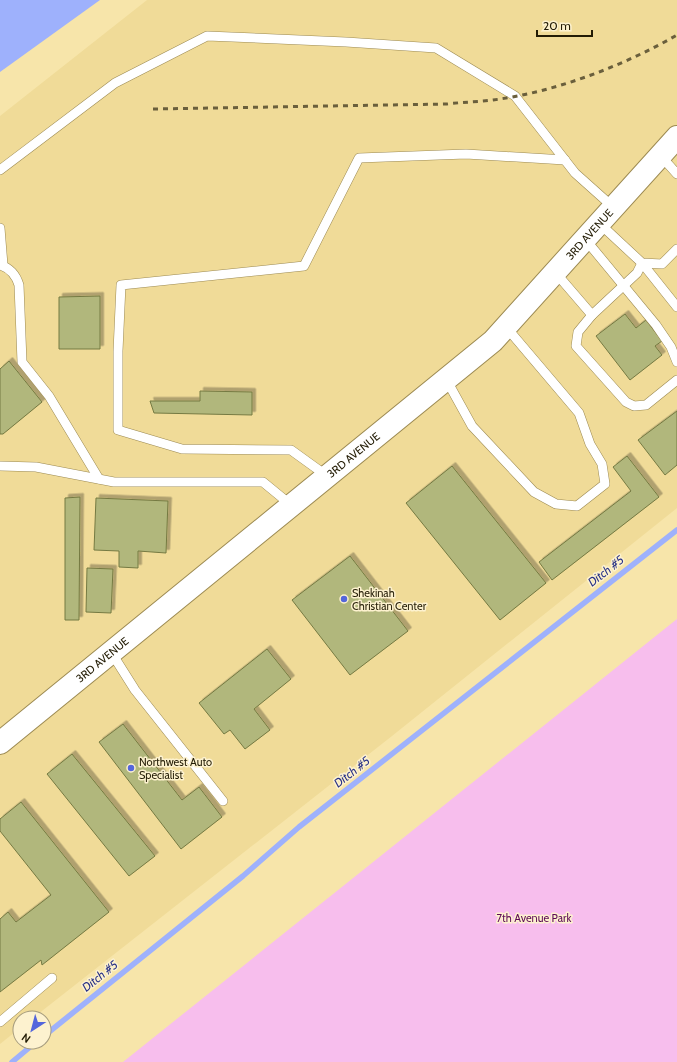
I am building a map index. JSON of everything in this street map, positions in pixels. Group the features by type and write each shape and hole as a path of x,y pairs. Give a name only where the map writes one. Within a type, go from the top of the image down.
{"main road":[{"name":"3RD AVENUE","path":"0,743 493,341 677,137"}],"lane":[{"path":"0,170 115,83 207,36 346,42 436,48 515,96 575,173 599,223 623,286 656,325 671,347 677,362"},
{"path":"327,476 291,450 182,449 118,430 118,351 121,285 304,266 359,158 466,154 565,160"},
{"path":"660,155 677,174"},
{"path":"599,223 642,263 677,307"},
{"path":"0,228 1,265 10,270 17,277 19,285 22,362 49,396 98,479"},
{"path":"642,263 662,264 677,249"},
{"path":"642,263 637,273 592,315 578,332 576,346 626,402 634,406 646,405 677,380"},
{"path":"555,272 592,315"},
{"path":"446,379 472,426 534,492 556,504 577,506 605,484 602,464 590,444 579,413 506,327"},
{"path":"0,466 36,467 114,482 263,482 291,505"},
{"path":"111,652 135,690 223,801"},
{"path":"0,1022 52,978"}],"shaded area":[{"path":"147,0 677,0 677,508 392,736 43,1010 12,1010 12,1034 0,1044 0,116"}],"green space":[{"name":"7th Avenue Park","path":"677,619 677,1062 123,1062"}],"water":[{"path":"0,0 100,0 0,72"}],"building":[{"path":"100,296 100,349 59,349 59,297"},
{"path":"625,314 636,328 646,320 662,341 655,346 662,355 630,380 596,336"},
{"path":"9,361 42,402 3,434 0,434 0,369"},
{"path":"200,391 252,392 252,415 154,413 150,401 200,401"},
{"path":"677,411 677,465 665,475 638,440"},
{"path":"627,456 659,497 552,580 539,562 631,491 613,467"},
{"path":"452,466 546,583 500,620 406,503"},
{"path":"80,497 79,620 65,620 65,498"},
{"path":"96,498 168,501 166,553 138,551 138,568 119,567 119,551 94,550"},
{"path":"350,556 408,631 350,675 292,600"},
{"path":"87,568 113,569 111,613 86,612"},
{"path":"267,649 291,679 254,709 270,730 245,749 230,730 224,734 199,703"},
{"path":"123,724 182,800 199,787 222,817 181,849 99,742"},
{"path":"72,754 155,856 129,876 47,774"},
{"path":"21,802 109,912 42,965 41,960 0,992 0,919 8,912 16,922 51,895 0,831 0,819"}],"waterway":[{"name":"Ditch #5","path":"52,1030 243,876 299,827 677,530"},
{"name":"Ditch #5","path":"12,1062 26,1050"}],"railway":[{"path":"153,109 447,104 493,100 540,91 588,76 634,57 677,35"}],"place":[{"name":"Shekinah Christian Center","path":"344,599"},
{"name":"Northwest Auto Specialist","path":"131,768"}]}
